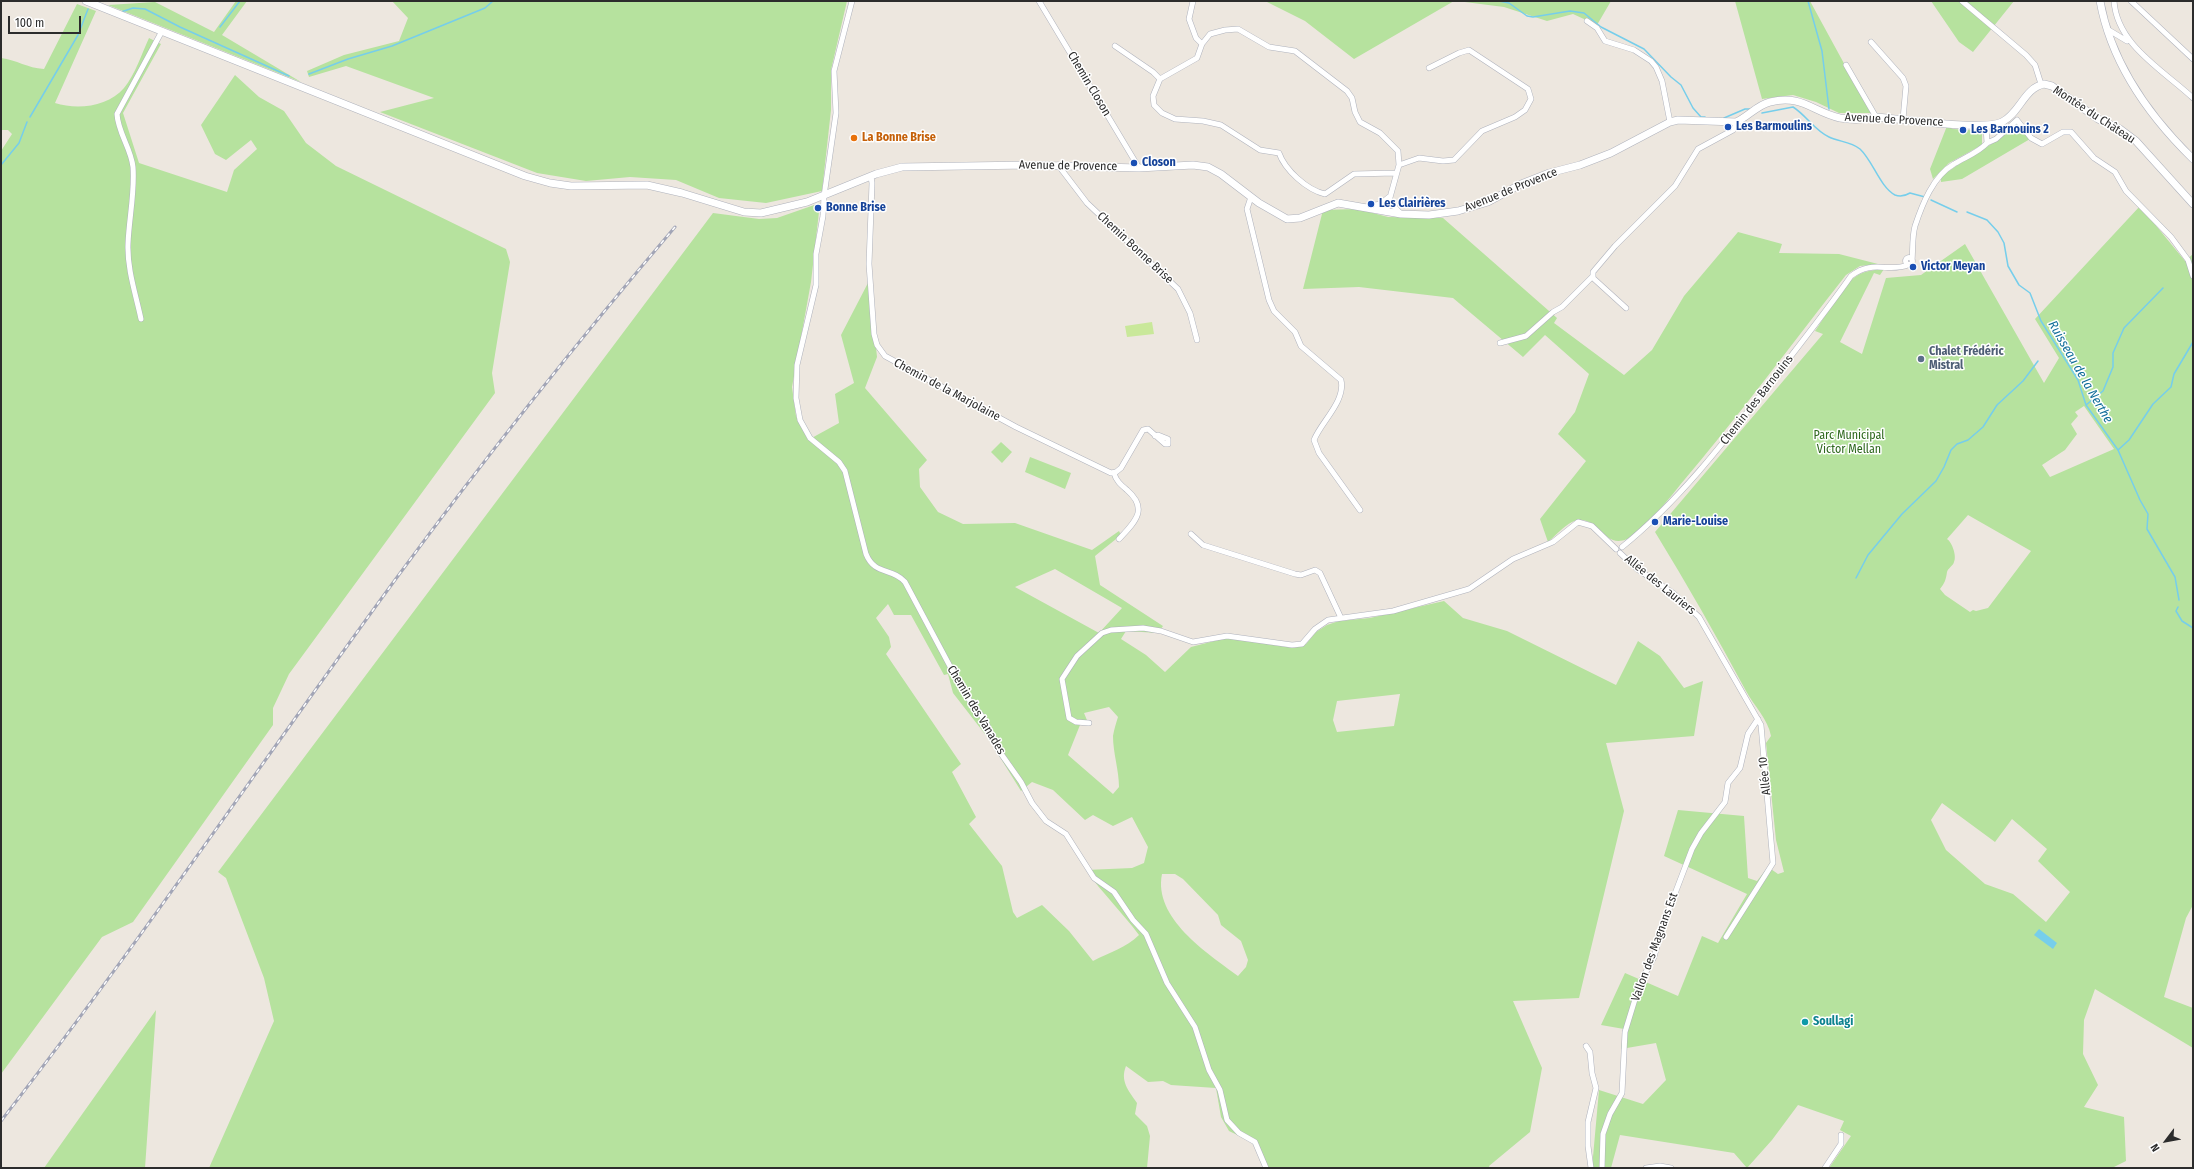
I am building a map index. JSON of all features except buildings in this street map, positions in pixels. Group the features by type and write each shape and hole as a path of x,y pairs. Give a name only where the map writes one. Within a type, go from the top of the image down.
{"street":[{"name":"Avenue de Provence","path":"86,1 525,176 550,183 576,186 647,185 682,193 730,208 754,212 773,211 824,196 871,177 902,167 1058,165 1139,168 1193,165 1208,167 1221,174 1259,203 1287,219 1300,218 1338,203 1400,214 1429,215 1458,211 1488,202 1521,184 1549,173 1580,165 1611,153 1670,122 1678,120 1724,123 1738,121 1759,106 1770,102 1783,100 1804,102 1840,118 1868,119 1876,117 1986,126"},
{"name":"Chemin des Vanades","path":"852,1 834,70 836,113 824,196 823,216 816,254 816,285 797,365 796,398 800,420 810,438 839,462 845,471 866,554 871,564 879,570 897,575 905,582 952,670 967,696 985,720 997,748 1021,782 1032,803 1046,821 1066,834 1094,878 1114,892 1133,920 1146,934 1167,983 1195,1027 1209,1070 1220,1090 1227,1120 1238,1133 1255,1142 1266,1168"},
{"name":"Chemin Closon","path":"1039,1 1139,168"},
{"path":"1193,1 1189,19 1196,38 1202,44"},
{"path":"1962,1 2026,55 2035,65 2041,84"},
{"path":"2100,1 2107,29 2131,81 2164,129 2193,159"},
{"path":"2114,1 2118,22 2126,37 2193,98"},
{"path":"2131,1 2193,59"},
{"path":"1587,21 1597,28 1605,41 1634,50 1651,61 1656,67 1662,81 1670,122"},
{"path":"1386,212 1398,165 1398,151 1380,133 1360,122 1352,98 1347,91 1295,51 1269,47 1238,29 1214,32 1207,37 1202,44 1196,58 1160,79 1153,96 1154,105 1162,113 1175,119 1202,120 1221,125 1260,150 1279,153 1283,164 1315,192 1325,194 1354,174 1395,173"},
{"path":"2107,29 2132,43"},
{"path":"141,320 131,278 128,246 133,166 117,125 117,114 162,31"},
{"path":"1871,42 1903,78 1906,86 1903,119"},
{"path":"1115,46 1153,72 1160,79"},
{"path":"1398,165 1420,158 1430,160 1454,160 1482,131 1515,117 1525,110 1531,99 1528,89 1469,50 1459,53 1429,68"},
{"path":"1846,65 1876,117"},
{"name":"Montée du Château","path":"1986,126 2001,123 2012,116 2031,89 2041,84 2052,86 2098,119 2120,129 2136,141 2193,204"},
{"name":"Chemin des Barnouins","path":"1621,550 1646,529 1713,456 1800,345 1851,276 1860,269 1894,266 1909,261 1913,250 1914,228 1935,182 1943,172 1983,148 1987,142 1996,139 2017,120 2031,138 2042,144 2063,132 2071,132 2094,158 2115,172 2126,191 2171,236 2188,260 2193,276"},
{"path":"1500,343 1526,336 1553,312 1562,307 1593,276 1593,272 1615,246 1675,186 1698,149 1733,130 1738,121"},
{"path":"1986,126 1987,142"},
{"name":"Chemin Bonne Brise","path":"1058,165 1087,203 1178,289 1190,313 1197,340"},
{"name":"Chemin de la Marjolaine","path":"871,177 869,264 874,334 881,351 892,360 1016,427 1083,461 1114,473"},
{"path":"1251,196 1247,209 1269,300 1274,311 1289,324 1302,346 1341,380 1342,389 1334,410 1314,440 1319,453 1360,510"},
{"path":"1390,196 1391,203 1400,214"},
{"path":"1365,207 1386,202 1390,196"},
{"path":"1593,276 1626,308"},
{"path":"1118,539 1138,516 1139,508 1137,499 1118,481 1114,473 1121,468 1143,430 1148,430 1155,436"},
{"path":"1089,723 1076,722 1069,718 1062,679 1077,656 1108,630 1143,628 1161,631 1193,642 1228,636 1292,645 1302,644 1315,629 1328,620 1393,611 1460,592 1476,584 1513,559 1553,542 1578,522 1592,526 1616,548 1617,552 1621,550"},
{"path":"1191,534 1203,546 1274,568 1302,575 1315,570 1320,573 1341,618"},
{"name":"Allée des Lauriers","path":"1621,550 1642,573 1673,593 1699,617"},
{"name":"Allée 10","path":"1699,617 1758,719 1763,731 1763,762 1772,834 1773,863 1771,868 1726,937"},
{"name":"Vallon des Magnans Est","path":"1602,1168 1603,1134 1610,1114 1622,1093 1625,1032 1640,983 1654,957 1663,925 1692,848 1701,833 1725,802 1728,783 1740,768 1748,734 1758,719"},
{"path":"1586,1046 1590,1052 1592,1072 1596,1088 1588,1122 1588,1146 1591,1168"},
{"path":"1825,1168 1841,1144 1841,1135"},
{"path":"1646,1168 1660,1166 1671,1168"}],"green space":[{"path":"236,1 247,1 222,35 301,82 108,5 155,2 214,32"},
{"path":"392,1 847,1 831,70 831,110 822,191 766,203 719,198 676,180 630,177 586,181 537,173 380,112 434,98 346,66 309,77 307,71 344,55 399,41 408,18"},
{"path":"1265,1 1454,1 1354,59 1305,21"},
{"path":"1457,1 1611,1 1597,25 1573,14 1547,21 1504,7"},
{"path":"1735,1 1810,1 1871,113 1839,113 1816,102 1793,95 1762,99"},
{"path":"1931,1 2014,1 1973,52 1959,42"},
{"path":"77,4 96,11 55,103 82,106 101,103 110,99 128,83 149,38 161,44 123,113 139,163 227,192 234,170 257,149 251,140 226,160 215,154 201,125 235,75 259,97 284,111 306,143 336,166 506,249 510,262 492,373 495,393 289,674 273,708 273,725 133,922 102,937 1,1074 1,151 12,134 8,130 1,130 1,58 44,69"},
{"path":"2017,123 2030,139 1962,179 1941,182 1941,177 1960,163 1990,145"},
{"path":"1947,126 1953,129 1982,131 1982,145 1949,163 1933,179 1930,169"},
{"path":"820,203 811,282 792,387 796,416 808,440 839,423 835,394 854,383 841,335 869,281 877,357 865,388 927,460 919,469 920,487 938,512 963,524 1015,523 1092,550 1119,531 1121,535 1095,556 1100,585 1163,626 1158,633 1126,631 1121,639 1146,655 1165,672 1191,647 1226,638 1294,648 1306,644 1316,632 1327,625 1339,621 1370,618 1444,601 1463,618 1507,631 1616,685 1638,641 1660,656 1684,688 1703,681 1694,736 1606,743 1624,811 1579,998 1513,1001 1542,1068 1530,1132 1489,1166 1490,1168 1264,1168 1254,1143 1229,1131 1221,1117 1216,1088 1171,1085 1163,1081 1148,1082 1126,1066 1124,1071 1124,1081 1137,1103 1135,1114 1147,1126 1150,1136 1147,1168 209,1168 274,1021 264,978 226,878 218,872 713,213 759,219 777,218","holes":["1055,569 1122,608 1099,633 1015,587","888,604 894,615 911,615 944,675 948,674 953,693 988,738 1021,791 1032,782 1053,790 1085,820 1093,815 1113,826 1132,817 1148,847 1144,863 1132,868 1086,870 1139,935 1123,947 1093,961 1069,931 1042,905 1017,918 1013,912 1002,866 969,824 976,817 952,772 961,764 886,654 891,647 889,637 876,618","1400,694 1394,726 1337,732 1333,720 1337,701","1109,707 1118,717 1113,736 1119,787 1113,794 1068,755 1080,725 1089,725 1084,713","1162,874 1175,874 1183,879 1218,915 1221,925 1241,941 1248,960 1246,967 1238,976 1212,957 1185,933 1174,920 1166,905 1161,890"]},
{"name":"Parc Municipal Victor Mellan","path":"2140,206 2185,261 2193,254 2193,905 2186,918 2164,997 2193,1008 2193,1048 2095,989 2084,1020 2083,1054 2098,1085 2084,1107 2124,1117 2126,1161 2112,1168 1829,1168 1851,1136 1840,1130 1844,1121 1798,1105 1772,1140 1747,1168 1734,1153 1620,1135 1611,1168 1592,1168 1599,1090 1643,1104 1666,1080 1656,1043 1621,1049 1624,1029 1601,1025 1625,973 1678,996 1702,936 1718,943 1747,894 1664,856 1678,810 1744,816 1748,878 1757,881 1768,867 1778,874 1784,872 1776,840 1766,743 1771,736 1767,724 1749,697 1702,611 1655,532 1823,334 1815,331 1842,291 1854,278 1860,274 1884,269 1880,275 1874,273 1840,342 1862,354 1886,278 1921,275 1965,244 2044,383 2059,358 2035,319","holes":["2084,406 2114,449 2050,477 2042,465 2065,450 2077,434 2071,424 2078,416 2075,412","1968,515 2031,551 1988,608 1976,611 1973,610 1970,612 1945,595 1940,589 1955,559 1954,549 1947,539","1942,803 1995,842 2012,819 2047,849 2038,861 2070,892 2046,922 2013,894 1985,884 1946,850 1931,820"]},
{"path":"1358,209 1388,217 1443,218 1557,318 1554,323 1624,375 1652,350 1684,296 1738,232 1782,244 1779,253 1839,254 1878,264 1860,266 1846,275 1723,433 1663,506 1633,536 1619,541 1612,539 1605,536 1594,525 1581,520 1569,524 1548,542 1540,519 1586,461 1558,434 1575,412 1589,374 1545,335 1523,357 1453,298 1359,287 1303,289 1323,210"},
{"path":"1152,322 1154,334 1127,337 1125,326"},
{"path":"1001,442 1012,452 1002,463 991,452"},
{"path":"1030,457 1071,473 1065,489 1025,472"},
{"path":"156,1010 145,1168 44,1168"}],"water":[{"path":"2039,929 2057,943 2053,949 2034,935"}],"waterway":[{"path":"220,27 240,1"},
{"path":"309,74 348,59 392,46 485,8 493,1"},
{"name":"Ruisseau de la Nerthe","path":"1499,1 1509,3 1527,16 1533,17 1570,11 1584,13 1601,27 1644,49 1671,77 1681,85 1693,108 1701,117 1705,117"},
{"path":"1808,1 1822,51 1829,109"},
{"path":"121,12 133,8 145,9 180,27 289,76"},
{"path":"30,117 78,35 88,9"},
{"name":"Ruisseau de la Nerthe","path":"1762,113 1793,107 1824,134 1833,139 1852,144 1860,149 1865,154 1885,186 1895,195 1902,196 1910,193 1925,197"},
{"name":"Ruisseau de la Nerthe","path":"1724,118 1745,109 1750,109"},
{"path":"1,165 19,143 27,122"},
{"name":"Ruisseau de la Nerthe","path":"1931,200 1957,212"},
{"name":"Ruisseau de la Nerthe","path":"1967,212 1987,220 1998,232 2004,243 2008,266 2019,285 2030,293 2041,321 2078,380 2086,405 2118,450 2140,500 2148,514 2147,529 2175,577 2179,600"},
{"path":"2086,405 2103,391 2113,367 2113,353 2124,328 2163,288"},
{"path":"2118,450 2129,440 2153,404 2171,387 2174,374 2193,342"},
{"path":"1856,578 1868,555 1902,514 1936,481 1951,450 1957,444 1968,440 1983,427 1997,405 2023,381 2038,361"},
{"name":"Ruisseau de la Nerthe","path":"2178,607 2176,611 2182,621 2193,628"}],"railway":[{"path":"1,1121 102,988 395,580 532,401 675,227"}],"place":[{"name":"Les Barmoulins","path":"1728,127"},
{"name":"Les Barnouins 2","path":"1963,130"},
{"name":"La Bonne Brise","path":"854,138"},
{"name":"Closon","path":"1134,163"},
{"name":"Les Clairières","path":"1371,204"},
{"name":"Bonne Brise","path":"818,208"},
{"name":"Victor Meyan","path":"1913,267"},
{"name":"Chalet Frédéric Mistral","path":"1921,359"},
{"name":"Marie-Louise","path":"1655,522"},
{"name":"Soullagi","path":"1805,1022"}]}
